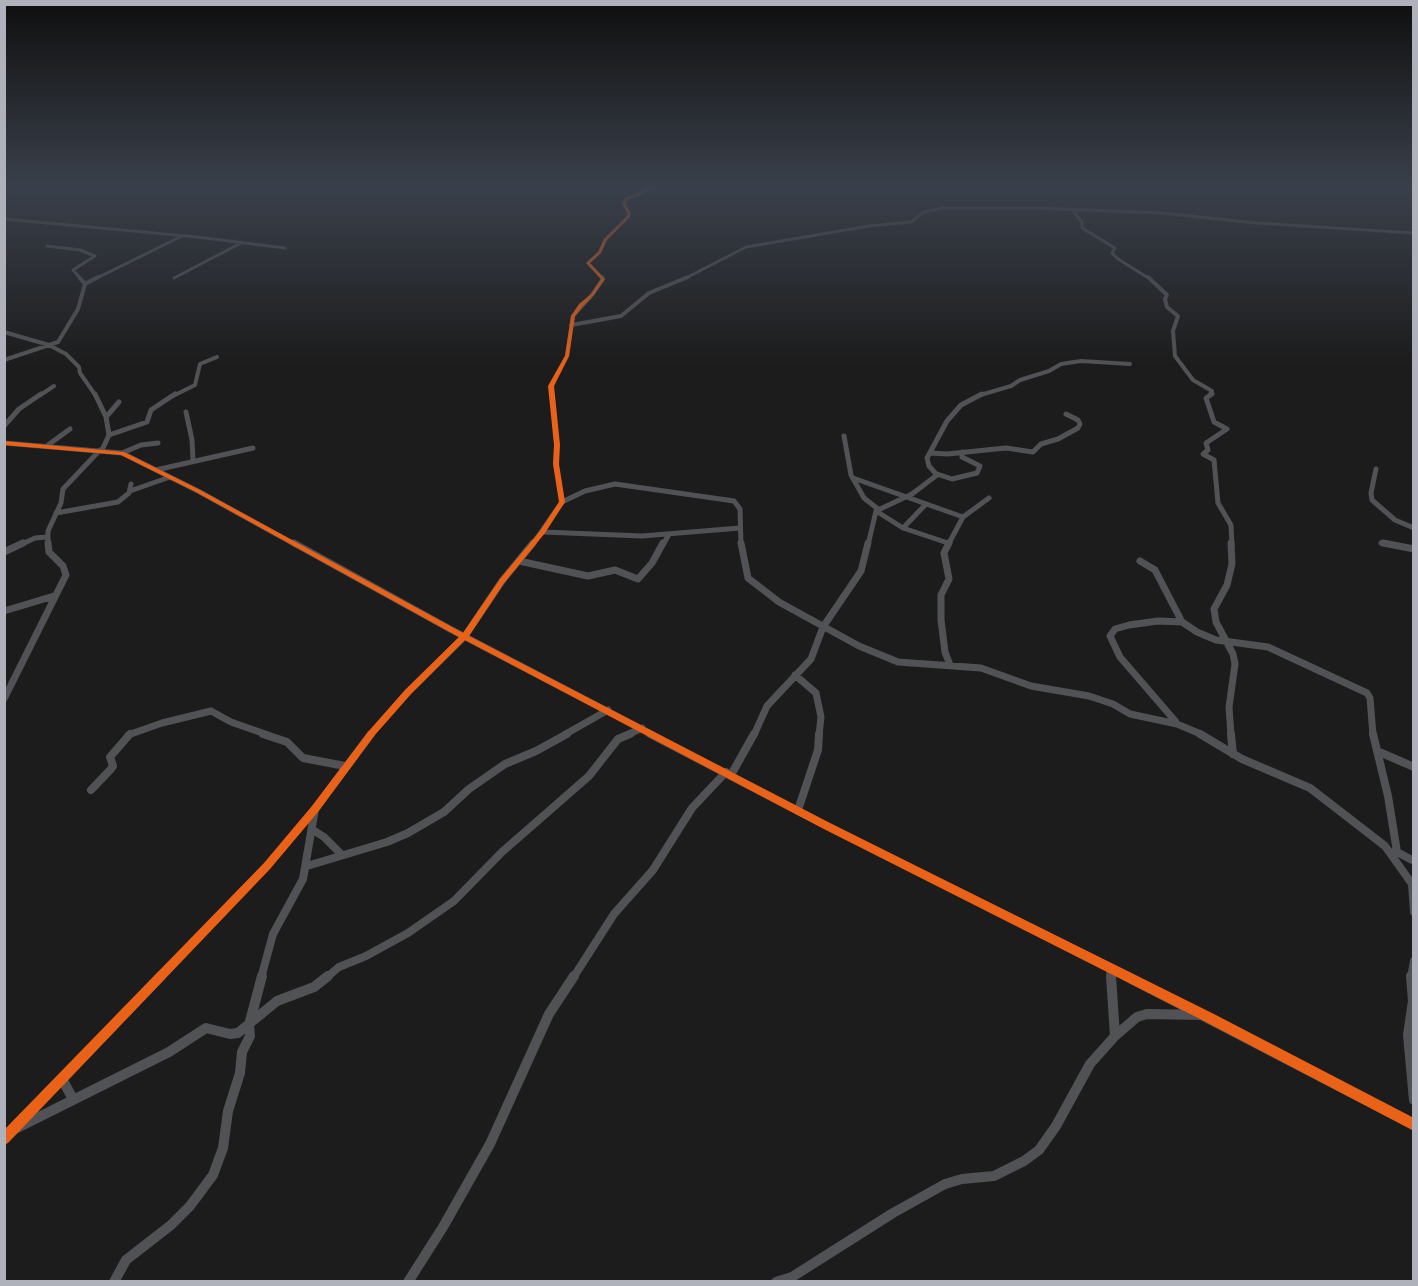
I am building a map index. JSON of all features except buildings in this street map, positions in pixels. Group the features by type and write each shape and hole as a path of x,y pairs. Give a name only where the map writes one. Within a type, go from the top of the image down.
{"street":[{"path":"47,246 80,250 95,256 74,270 85,284"},
{"path":"4,360 58,342 79,306 85,284 163,246"},
{"path":"174,278 235,246"},
{"path":"268,246 285,248"},
{"path":"561,502 551,386 567,356 571,325 578,308 603,280 588,263 600,252 603,246"},
{"path":"571,325 621,316 652,291 696,275 751,246"},
{"path":"1112,246 1115,248 1112,253 1118,259 1152,280 1167,295 1165,300 1167,307 1178,316 1173,331 1175,356 1193,380 1212,391 1213,393 1206,398 1214,422 1227,429 1206,443 1208,450 1203,454 1214,460 1218,503 1231,525 1232,564 1227,585 1214,609 1216,622 1235,664 1229,707 1233,754"},
{"path":"4,332 49,345 66,354 80,367 80,374 97,397 106,417 109,435 101,450 63,489 61,503 47,537 49,552 63,566 66,575 4,699"},
{"path":"109,435 147,422 151,410 195,385 200,364 217,357"},
{"path":"962,452 962,457 980,466 977,473 952,479 937,474 928,464 930,453 949,419 961,405 976,396 1006,388 1020,380 1066,363 1087,361 1130,364"},
{"path":"4,426 19,409 54,386"},
{"path":"106,417 119,402"},
{"path":"186,412 192,440 193,461"},
{"path":"930,453 1006,448 1033,452 1041,444 1058,439 1078,428 1080,424 1078,420 1066,414"},
{"path":"48,445 70,429"},
{"path":"844,436 847,465 864,498 903,528 948,543"},
{"path":"122,453 158,443"},
{"path":"4,445 48,445 122,453 798,810 1203,1014 1413,1125"},
{"path":"156,470 253,448"},
{"path":"1376,468 1371,493 1372,500 1395,519 1413,528"},
{"path":"877,510 928,484 937,474"},
{"path":"56,513 116,503 124,499 130,487 170,477"},
{"path":"853,478 963,518"},
{"path":"4,1139 267,866 315,809 345,766 408,692 465,636 488,601 543,532 561,502 605,484 624,484 734,501 740,509 740,528 748,578 779,602 823,627 898,662 981,668 1031,686 1089,696 1113,704 1130,714 1177,724 1219,744 1233,754 1317,793 1385,846 1413,861"},
{"path":"950,665 944,645 940,600 942,590 949,579 944,553 963,518 989,498"},
{"path":"903,528 926,504"},
{"path":"408,1281 443,1227 490,1144 506,1105 555,1004 614,914 653,870 692,808 729,773 752,741 767,706 814,654 823,627 861,571 877,510"},
{"path":"543,532 615,536 740,528"},
{"path":"519,561 588,576 615,570 638,579 652,563 669,534"},
{"path":"4,552 35,538 47,537"},
{"path":"1381,543 1411,548 1413,555"},
{"path":"1140,561 1155,570 1182,622"},
{"path":"4,610 54,596"},
{"path":"1177,724 1120,657 1110,636 1115,629 1158,621 1182,622 1207,637 1227,642 1262,645 1367,693 1388,796 1396,852"},
{"path":"795,675 810,685 816,693 821,717 818,750 798,810"},
{"path":"307,866 387,842 427,823 505,764 536,751 608,710"},
{"path":"91,790 111,769 113,766 110,757 129,734 211,711 231,722 287,742 303,758 345,766"},
{"path":"12,1131 169,1052 206,1028 234,1034 249,1025 277,1001 314,987 339,967 383,947 454,901 502,852 589,776 618,738 642,728"},
{"path":"1377,751 1413,767"},
{"path":"114,1281 126,1260 183,1212 213,1175 223,1148 228,1111 240,1073 242,1052 250,1036 249,1025 273,934 303,879 307,866 315,809"},
{"path":"313,830 332,844 342,855"},
{"path":"1385,846 1412,884 1413,912"},
{"path":"1413,961 1411,972 1413,1001 1408,1035 1413,1100"},
{"path":"1110,969 1115,1036"},
{"path":"776,1281 792,1277 893,1212 945,1184 962,1179 994,1176 1024,1161 1039,1150 1056,1126 1090,1064 1115,1036 1137,1017 1147,1014 1203,1014"},
{"path":"62,1079 73,1099"}],"cycle path":[{"path":"4,1139 267,866 315,809 371,734 408,692 465,636 502,581 543,532 562,502 556,464 557,445 551,386 567,356 573,316 603,279 588,263 600,252 602,246"},
{"path":"4,443 122,453 198,491 450,629 825,825 1210,1018 1414,1125"}]}
